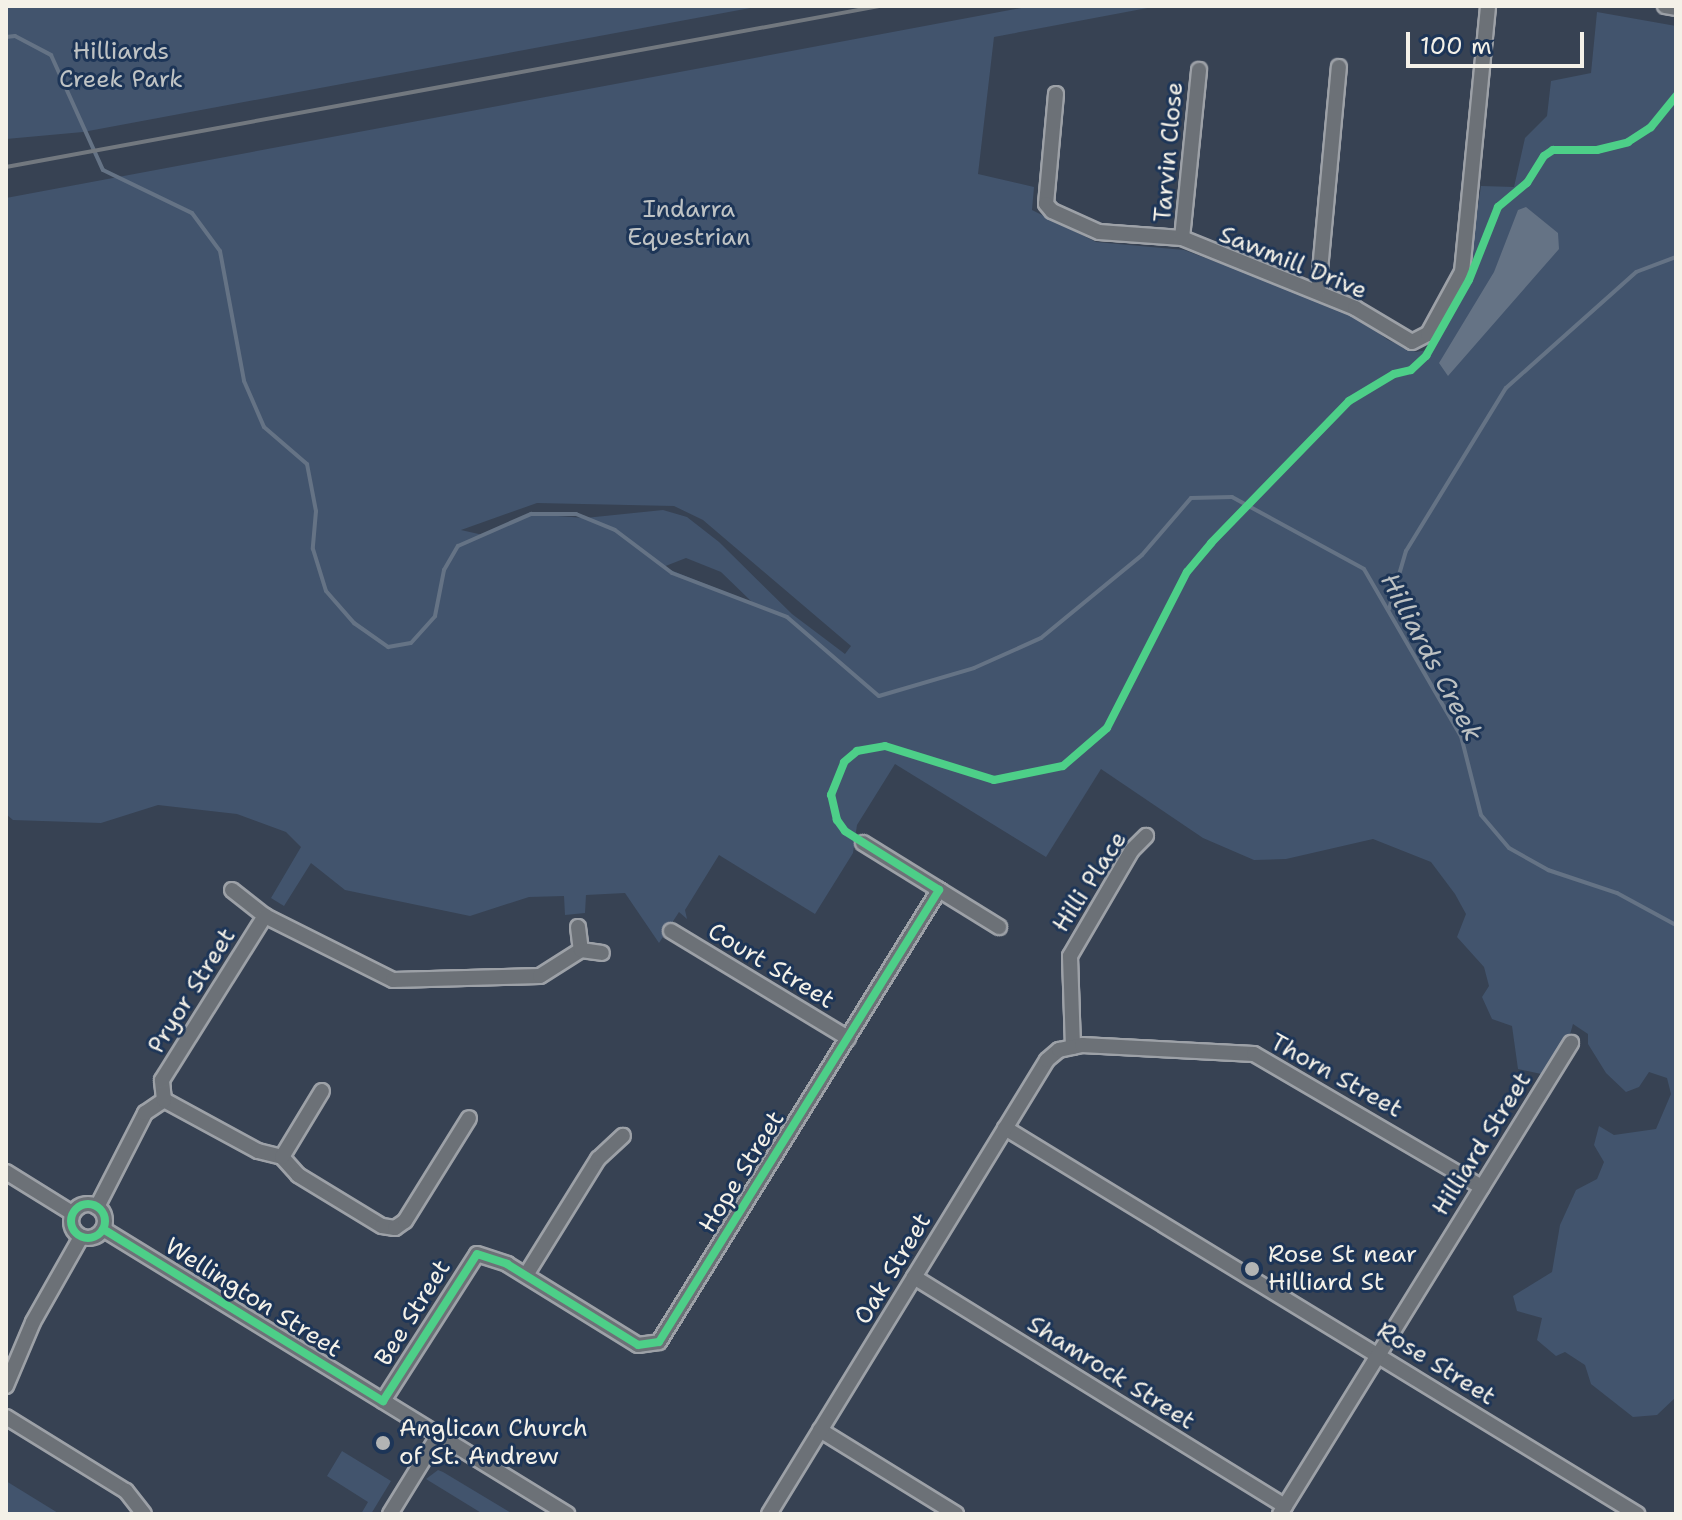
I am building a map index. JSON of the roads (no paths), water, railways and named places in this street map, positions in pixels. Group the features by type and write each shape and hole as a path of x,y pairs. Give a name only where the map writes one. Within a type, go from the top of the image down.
{"street":[{"name":"Sawmill Drive","path":"1056,94 1046,204 1060,216 1099,232 1182,238 1355,308 1404,339 1421,339 1434,324 1462,272 1488,6"},
{"path":"1665,6 1676,8"},
{"path":"1318,292 1339,67"},
{"name":"Tarvin Close","path":"1182,238 1199,70"},
{"name":"Hilli Place","path":"1066,1049 1070,956 1132,850 1146,836"},
{"path":"863,843 999,927"},
{"name":"Pryor Street","path":"164,1100 162,1080 265,916 232,890"},
{"name":"Hope Street","path":"526,1275 638,1345 659,1342 939,890"},
{"path":"265,916 393,980 540,976 581,950 602,953"},
{"path":"578,927 581,950"},
{"name":"Court Street","path":"671,931 848,1038"},
{"name":"Hilliard Street","path":"1283,1510 1571,1043"},
{"name":"Oak Street","path":"769,1514 1047,1060 1066,1049"},
{"name":"Thorn Street","path":"1066,1049 1254,1054 1482,1187"},
{"path":"282,1157 322,1091"},
{"path":"97,1207 145,1113 164,1100 258,1151 282,1157 298,1175 382,1226 395,1228 405,1221 469,1118"},
{"name":"Rose Street","path":"1005,1128 1637,1514"},
{"path":"526,1275 598,1159 623,1136"},
{"path":"6,1172 72,1213"},
{"path":"84,1204 97,1207 105,1217 103,1229 93,1237 81,1237 72,1227 72,1213 84,1204"},
{"name":"Wellington Street","path":"103,1229 567,1514"},
{"path":"6,1386 33,1322 81,1237"},
{"name":"Bee Street","path":"383,1401 473,1257 490,1255 526,1275"},
{"name":"Shamrock Street","path":"914,1277 1283,1510"},
{"path":"6,1417 126,1491 144,1514"},
{"path":"820,1430 956,1514"},
{"path":"390,1514 438,1436"}],"waterway":[{"name":"Hilliards Creek","path":"6,37 15,36 51,55 103,170 192,213 220,251 244,381 264,427 307,464 316,511 313,549 326,591 354,623 388,647 411,643 435,616 444,570 458,546 531,514 576,514 615,530 672,573 787,617 879,696 974,668 1041,638 1142,555 1191,498 1232,497 1364,569 1461,736 1481,815 1509,848 1548,870 1617,893 1676,925"},
{"path":"1389,609 1406,551 1506,388 1636,272 1676,257"}],"railway":[{"path":"6,167 880,6"}],"place":[{"name":"Rose St near Hilliard St","path":"1252,1269"},
{"name":"Anglican Church of St. Andrew","path":"383,1443"}],"park label":[{"name":"Hilliards Creek Park","path":"121,66"},
{"name":"Indarra Equestrian","path":"689,224"}]}
